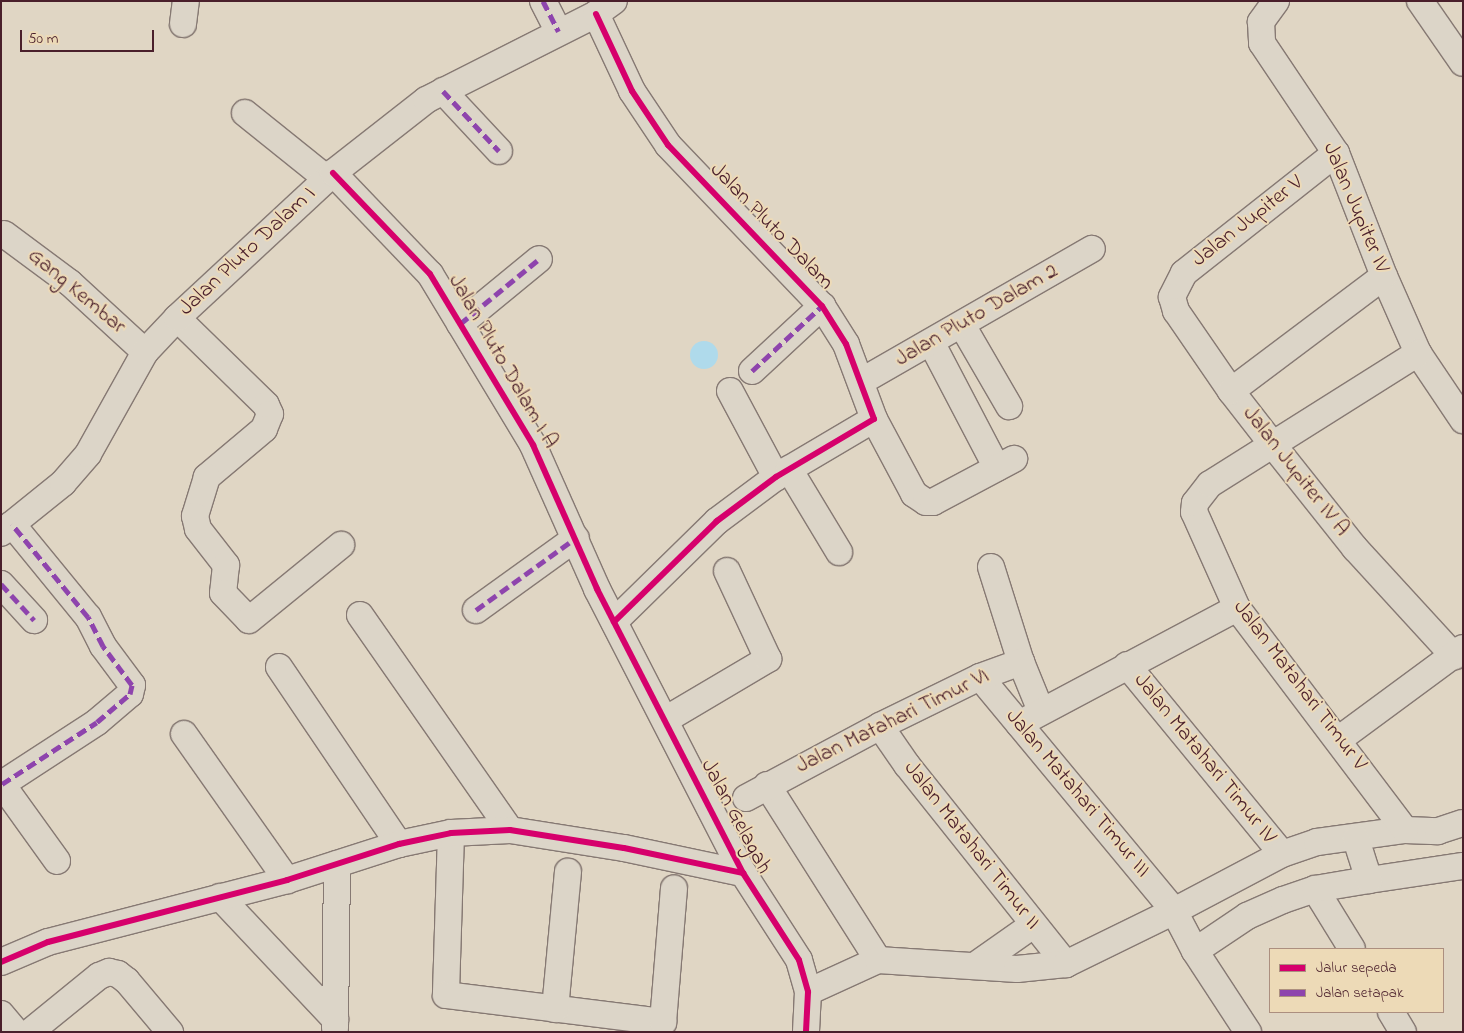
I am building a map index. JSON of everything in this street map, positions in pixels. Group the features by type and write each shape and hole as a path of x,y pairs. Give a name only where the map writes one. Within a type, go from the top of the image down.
{"street":[{"path":"543,1 558,31"},
{"name":"Jalan Jupiter IV","path":"1276,1 1261,22 1262,43 1336,153 1384,276 1418,353 1463,420"},
{"path":"1420,1 1463,63"},
{"name":"Jalan Pluto Dalam I","path":"2,784 97,722 130,694 132,685 102,646 88,617 6,529 63,482 88,454 146,352 176,318 330,176 443,91 605,7"},
{"name":"Jalan Pluto Dalam","path":"605,7 632,92 668,145 822,306 846,344 862,381 874,419 919,499 933,502 1006,464 931,342"},
{"path":"443,91 499,151"},
{"name":"Jalan Pluto Dalam I A","path":"246,113 330,176 430,274 533,445 614,622"},
{"name":"Jalan Jupiter V","path":"1184,272 1336,153"},
{"name":"Gang Kembar","path":"4,234 70,283 146,352"},
{"name":"Jalan Pluto Dalam 2","path":"862,381 1092,249"},
{"path":"460,324 539,259"},
{"name":"Jalan Jupiter IV A","path":"1184,272 1172,297 1176,310 1231,391 1355,548 1458,652 1338,740"},
{"path":"1231,391 1384,276"},
{"path":"752,371 822,306"},
{"path":"176,318 266,405 270,414 264,429 208,477 195,516 198,529 226,565 223,593 249,620 341,545"},
{"path":"962,325 1009,406"},
{"path":"1274,445 1418,353"},
{"path":"730,391 783,473 839,552"},
{"path":"614,622 716,521 783,473 874,419"},
{"name":"Jalan Matahari Timur V","path":"1274,445 1210,484 1195,503 1194,512 1237,608 1404,830"},
{"path":"476,610 576,538"},
{"path":"991,567 1021,662 1030,717 1237,608"},
{"path":"665,720 768,659 727,571"},
{"path":"1,584 34,620"},
{"path":"360,615 510,830"},
{"name":"Jalan Gelagah","path":"614,622 743,873 799,960 808,992 806,1032"},
{"name":"Jalan Matahari Timur VI","path":"878,960 756,792 880,726 980,677 1021,662"},
{"name":"Jalan Matahari Timur IV","path":"1127,665 1282,854"},
{"path":"279,667 399,844"},
{"name":"Jalan Matahari Timur III","path":"980,677 1030,717 1174,911 1195,951 1248,1032"},
{"name":"Jalan Matahari Timur II","path":"880,726 907,765 1066,964"},
{"path":"184,734 287,880"},
{"path":"2,784 57,862"},
{"path":"808,992 878,960 1017,969 1066,964 1174,911 1282,854 1317,842 1404,830 1438,831 1463,823"},
{"path":"1,962 48,942 287,880 399,844 451,833 510,830 624,848 743,873"},
{"path":"451,833 446,995 663,1022 674,888"},
{"path":"1356,838 1369,880"},
{"path":"335,1025 337,864"},
{"path":"555,1009 568,872"},
{"path":"1195,951 1247,916 1315,889 1369,880 1459,873"},
{"path":"1315,889 1351,948"},
{"path":"220,897 335,1025"},
{"path":"976,966 1033,925"},
{"path":"15,1026 99,976 109,972 118,974 127,980 170,1032"},
{"path":"1392,1013 1403,1032"}],"water":[{"path":"704,341 714,345 718,355 714,365 704,369 694,365 690,355 694,345"}],"marked path":[{"path":"543,1 558,31"},
{"path":"443,91 499,151"},
{"path":"460,324 539,259"},
{"path":"752,371 822,306"},
{"path":"2,784 97,722 130,694 132,685 103,646 88,617 12,524"},
{"path":"476,610 576,538"},
{"path":"1,584 34,620"}],"cycle path":[{"path":"596,14 632,91 668,145 822,306 846,344 874,419 776,477 717,521 614,622"},
{"path":"333,173 430,274 533,445 597,589 743,873 799,960 808,992 806,1032"},
{"path":"1,962 48,942 287,880 399,844 451,833 510,830 624,848 743,873"}]}
